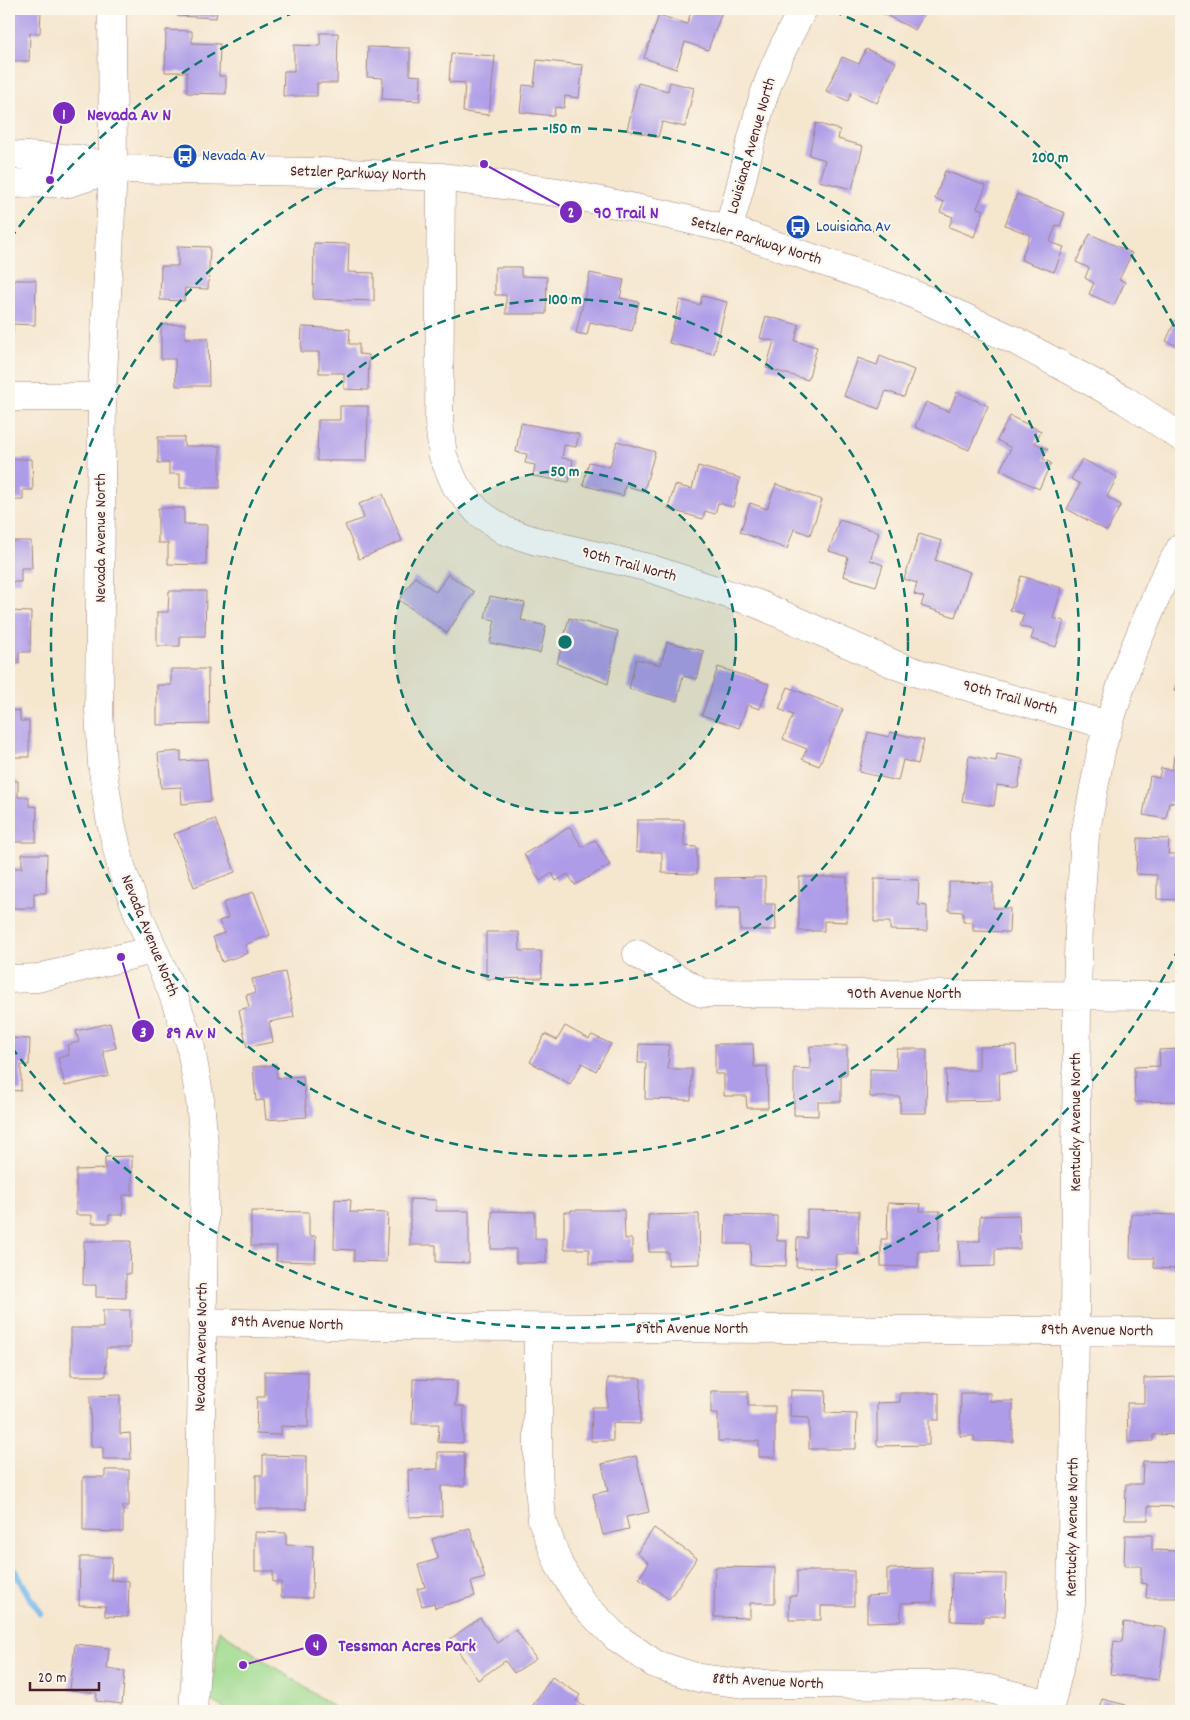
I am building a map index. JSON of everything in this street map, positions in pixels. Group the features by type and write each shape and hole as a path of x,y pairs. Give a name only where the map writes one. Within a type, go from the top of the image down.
{"street":[{"name":"Nevada Avenue North","path":"112,9 113,169 102,397 99,710 102,764 110,818 122,870 153,950 171,989 190,1043 200,1100 205,1156 198,1639 193,1711"},
{"name":"Louisiana Avenue North","path":"728,229 770,78 803,9"},
{"name":"Setzler Parkway North","path":"9,155 79,158 113,169 322,172 442,177 557,192 670,214 728,229 900,288 1016,341 1125,400 1181,437"},
{"name":"Setzler Parkway North","path":"9,184 69,182 113,169"},
{"name":"90th Trail North","path":"442,177 439,422 443,456 456,486 478,512 505,531 536,542 649,568 758,604 896,665 921,674 1108,726"},
{"path":"9,397 102,397"},
{"name":"Kentucky Avenue North","path":"1050,1708 1063,1653 1071,1604 1077,995 1079,925 1086,835 1102,746 1129,661 1164,578 1181,547"},
{"path":"9,979 38,978 153,950"},
{"name":"90th Avenue North","path":"637,954 702,993 1181,996"},
{"name":"89th Avenue North","path":"202,1322 538,1328 1181,1332"},
{"name":"88th Avenue North","path":"538,1328 538,1473 542,1520 559,1564 583,1604 616,1637 655,1664 699,1678 746,1684 954,1685 989,1690 1050,1708"}],"green space":[{"path":"219,1630 340,1711 228,1711 210,1700"}],"building":[{"path":"9,9 41,9 40,33 30,33 29,61 9,61"},
{"path":"177,9 217,9 216,18 177,16"},
{"path":"692,9 713,9 722,12 708,50 685,42 676,69 644,58 659,15 687,24"},
{"path":"882,9 927,9 915,30 880,12"},
{"path":"166,30 192,31 192,43 220,44 219,76 226,76 226,94 187,93 187,72 165,72"},
{"path":"320,33 338,33 337,83 317,83 317,96 283,96 284,71 294,71 294,45 320,46"},
{"path":"368,47 410,48 410,75 421,76 420,101 382,99 383,78 367,77"},
{"path":"866,49 896,62 877,103 852,91 848,101 826,91 842,57 859,64"},
{"path":"451,53 495,56 489,115 463,112 465,83 449,82"},
{"path":"537,60 583,65 579,98 565,96 564,108 555,107 554,116 520,112 523,85 534,86"},
{"path":"670,82 694,88 685,127 662,122 658,137 627,130 638,83 668,91"},
{"path":"816,123 840,130 838,139 863,146 852,189 819,181 825,160 809,155"},
{"path":"945,171 986,186 977,208 984,210 974,237 949,227 953,217 940,212 944,202 935,199"},
{"path":"1017,194 1065,213 1060,226 1056,225 1050,242 1064,247 1054,272 1021,260 1030,235 1005,225"},
{"path":"1090,234 1132,253 1119,280 1125,282 1114,305 1089,294 1094,283 1085,278 1089,268 1076,262"},
{"path":"314,243 349,244 348,272 374,273 374,301 313,299"},
{"path":"178,246 210,247 208,289 185,288 184,301 160,300 161,266 178,266"},
{"path":"495,267 521,267 521,276 547,277 546,314 506,314 506,295 495,295"},
{"path":"590,273 624,280 620,298 639,302 632,331 590,322 587,335 576,333"},
{"path":"9,280 36,280 35,325 13,324 13,334 9,334"},
{"path":"702,296 727,302 714,354 669,343 680,300 700,305"},
{"path":"1181,308 1181,348 1166,341"},
{"path":"766,316 799,325 795,341 817,347 808,380 766,368 774,341 760,338"},
{"path":"185,324 185,338 208,338 209,386 176,386 175,359 161,359 161,325"},
{"path":"302,327 350,329 349,344 359,344 359,354 369,355 368,390 344,389 344,373 319,373 319,352 301,352"},
{"path":"880,356 914,370 904,397 886,391 879,409 844,396 858,358 877,365"},
{"path":"957,392 988,406 969,450 915,427 926,402 949,412"},
{"path":"340,406 368,406 367,461 317,461 318,420 340,420"},
{"path":"1010,416 1041,431 1035,443 1048,449 1043,459 1051,463 1039,489 1000,470 1011,448 997,440"},
{"path":"521,423 579,434 576,447 564,445 562,458 573,460 569,482 533,476 535,465 525,463 527,454 516,452"},
{"path":"158,437 184,437 184,446 220,446 220,488 180,488 180,474 169,474 169,463 158,463"},
{"path":"617,441 655,452 644,491 625,486 623,496 583,485 589,462 610,467"},
{"path":"9,459 32,459 33,490 23,490 23,500 9,500"},
{"path":"1082,459 1117,477 1107,497 1121,505 1107,531 1067,509 1080,484 1071,479"},
{"path":"698,466 740,478 733,507 718,503 715,514 705,511 703,519 668,509 675,485 692,489"},
{"path":"776,484 822,500 810,535 794,529 787,549 740,532 750,503 767,509"},
{"path":"383,494 402,541 359,559 345,525 364,518 359,504"},
{"path":"158,508 184,508 184,524 207,525 206,565 168,564 168,543 158,543"},
{"path":"839,520 879,532 870,560 883,565 876,586 843,576 848,557 829,551"},
{"path":"919,534 942,541 935,560 970,572 955,617 921,606 924,597 914,594 917,583 904,579"},
{"path":"9,541 31,541 32,568 21,568 21,582 9,582"},
{"path":"448,574 474,592 447,633 399,600 415,577 436,592"},
{"path":"1021,576 1062,588 1053,618 1064,621 1056,647 1031,639 1034,630 1020,626 1024,614 1010,610"},
{"path":"169,591 206,591 205,636 180,636 180,646 157,646 157,612 168,612"},
{"path":"490,596 525,603 521,620 546,626 540,653 490,643 495,620 485,618"},
{"path":"9,611 31,612 30,652 19,652 19,663 9,663"},
{"path":"569,618 618,631 608,684 557,664"},
{"path":"667,642 704,651 697,679 683,676 677,701 629,689 636,659 661,665"},
{"path":"718,667 769,684 760,709 747,705 739,728 702,715"},
{"path":"171,669 208,669 209,724 157,725 157,685 171,685"},
{"path":"1181,671 1181,693 1174,690"},
{"path":"788,687 843,709 819,766 802,759 807,749 783,739 793,715 779,709"},
{"path":"9,710 20,711 20,721 29,721 29,757 9,757"},
{"path":"868,732 889,737 890,732 924,740 918,764 903,760 898,781 859,772"},
{"path":"181,751 181,761 207,759 211,801 182,804 181,787 161,788 158,753"},
{"path":"997,754 1023,759 1018,788 997,785 994,806 962,801 969,756 996,761"},
{"path":"1174,757 1181,758 1181,804 1169,802 1166,819 1143,815 1150,776 1159,778 1161,768 1172,770"},
{"path":"9,781 18,781 18,797 29,797 29,806 37,807 36,842 12,842 13,826 9,826"},
{"path":"215,819 235,872 194,887 174,834"},
{"path":"637,820 684,820 684,846 697,847 697,874 662,873 662,852 636,852"},
{"path":"570,827 582,847 595,840 610,865 575,885 568,874 556,881 552,873 540,881 524,854"},
{"path":"1138,838 1169,839 1168,854 1181,854 1181,900 1157,899 1157,875 1136,874"},
{"path":"22,854 47,854 46,893 34,893 34,908 9,908 9,868 22,868"},
{"path":"765,877 765,904 775,904 776,930 740,930 740,908 715,908 715,878"},
{"path":"799,877 847,877 847,922 824,921 824,931 799,931"},
{"path":"874,879 919,880 918,905 927,906 927,931 890,930 890,922 874,922"},
{"path":"949,882 993,883 993,908 1010,908 1009,932 973,931 973,922 963,922 963,912 949,911"},
{"path":"254,892 270,935 245,945 248,953 222,962 213,937 224,933 219,921 228,918 223,903"},
{"path":"486,932 519,932 520,951 541,951 542,978 486,979"},
{"path":"285,972 294,1017 269,1022 273,1042 247,1047 239,1010 249,1007 246,995 255,993 252,979"},
{"path":"110,1023 116,1048 103,1051 109,1076 65,1086 58,1058 69,1055 67,1045 79,1042 76,1031"},
{"path":"565,1026 589,1039 592,1035 611,1044 596,1071 582,1063 570,1084 530,1062 545,1034 557,1040"},
{"path":"9,1038 30,1039 29,1065 21,1065 21,1091 9,1090"},
{"path":"639,1044 669,1045 668,1069 692,1069 691,1100 645,1099 646,1063 638,1063"},
{"path":"715,1044 753,1044 754,1067 767,1066 768,1108 747,1108 746,1096 724,1096 724,1074 715,1074"},
{"path":"810,1046 847,1046 847,1075 841,1075 841,1102 818,1102 818,1116 794,1115 794,1068 810,1069"},
{"path":"1016,1046 1017,1072 999,1073 1000,1100 947,1101 946,1070 979,1070 979,1047"},
{"path":"897,1049 927,1049 926,1113 900,1113 900,1097 870,1097 870,1069 896,1070"},
{"path":"1181,1049 1181,1101 1135,1102 1134,1067 1160,1066 1159,1050"},
{"path":"276,1065 277,1078 303,1076 307,1117 266,1120 264,1100 256,1101 253,1067"},
{"path":"132,1156 132,1195 123,1195 123,1215 109,1215 109,1223 92,1223 92,1215 76,1215 76,1170 105,1169 105,1157"},
{"path":"335,1199 351,1200 350,1212 388,1213 386,1262 354,1261 354,1250 334,1249"},
{"path":"410,1199 436,1200 436,1211 469,1211 469,1263 436,1262 436,1245 410,1245"},
{"path":"888,1203 921,1204 920,1211 940,1211 939,1251 918,1251 918,1267 881,1266 881,1239 887,1239"},
{"path":"571,1210 624,1210 625,1239 632,1239 632,1263 589,1264 589,1249 564,1249 564,1212 571,1212"},
{"path":"807,1210 859,1211 858,1254 836,1254 835,1268 796,1267 797,1238 807,1238"},
{"path":"251,1211 309,1212 309,1236 316,1236 315,1262 276,1261 277,1246 251,1246"},
{"path":"492,1211 535,1212 535,1239 546,1239 546,1263 516,1263 516,1249 491,1249"},
{"path":"699,1214 700,1264 668,1265 668,1252 649,1252 648,1215"},
{"path":"1131,1214 1181,1215 1181,1269 1154,1268 1154,1258 1130,1258"},
{"path":"726,1215 777,1216 777,1241 787,1241 786,1266 750,1265 751,1244 725,1244"},
{"path":"1019,1215 1020,1249 995,1249 995,1266 960,1267 959,1241 980,1241 980,1216"},
{"path":"84,1241 131,1241 130,1274 126,1274 126,1298 96,1297 96,1285 83,1285"},
{"path":"103,1310 130,1310 130,1348 106,1348 106,1376 71,1376 71,1328 103,1328"},
{"path":"265,1371 308,1372 308,1427 281,1426 281,1435 256,1434 257,1397 265,1397"},
{"path":"1181,1377 1181,1434 1153,1435 1153,1441 1128,1442 1127,1403 1144,1403 1144,1378"},
{"path":"608,1378 641,1378 640,1424 613,1423 613,1441 591,1441 592,1407 607,1407"},
{"path":"413,1379 457,1381 456,1406 464,1406 463,1443 438,1442 439,1424 412,1424"},
{"path":"791,1390 826,1391 825,1413 857,1414 856,1449 809,1449 809,1418 790,1417"},
{"path":"711,1391 748,1391 748,1406 775,1406 775,1457 759,1457 759,1441 718,1441 718,1414 711,1414"},
{"path":"900,1393 939,1393 939,1420 929,1420 929,1445 877,1446 877,1403 900,1402"},
{"path":"961,1393 990,1393 990,1401 1013,1401 1013,1442 974,1441 974,1436 960,1436"},
{"path":"120,1395 120,1434 130,1433 131,1459 103,1459 103,1447 91,1447 90,1396"},
{"path":"438,1452 464,1452 465,1486 441,1486 442,1516 409,1517 408,1470 438,1469"},
{"path":"263,1455 306,1456 306,1509 256,1509 256,1475 263,1475"},
{"path":"636,1456 649,1512 626,1517 629,1529 603,1535 593,1494 608,1491 602,1464"},
{"path":"1143,1461 1180,1462 1179,1507 1148,1506 1148,1520 1125,1520 1126,1484 1142,1484"},
{"path":"105,1470 129,1470 129,1506 123,1506 123,1532 83,1531 83,1477 105,1477"},
{"path":"470,1528 485,1578 471,1582 475,1596 435,1608 434,1603 422,1606 417,1589 425,1587 418,1565 438,1559 432,1539"},
{"path":"654,1528 697,1558 669,1599 639,1578 649,1563 637,1553"},
{"path":"255,1532 286,1533 286,1545 313,1546 312,1598 281,1597 281,1582 273,1582 273,1571 255,1571"},
{"path":"1125,1535 1152,1535 1152,1550 1178,1551 1177,1598 1146,1598 1147,1584 1141,1583 1141,1566 1124,1566"},
{"path":"80,1557 112,1557 111,1580 129,1581 128,1617 105,1616 105,1606 79,1605"},
{"path":"715,1567 775,1568 775,1603 750,1603 750,1618 714,1617"},
{"path":"932,1568 933,1602 901,1603 901,1621 867,1622 867,1596 887,1595 887,1569"},
{"path":"797,1571 854,1571 854,1606 821,1606 821,1620 789,1620 789,1596 797,1596"},
{"path":"952,1573 1006,1574 1005,1616 983,1616 983,1622 951,1621"},
{"path":"480,1618 497,1643 516,1630 536,1659 514,1673 505,1661 478,1680 450,1639"},
{"path":"1124,1622 1166,1628 1159,1680 1110,1674 1114,1641 1122,1642"},
{"path":"75,1644 109,1648 107,1669 125,1671 122,1704 96,1701 97,1693 70,1690"},
{"path":"552,1677 580,1695 576,1701 588,1709 590,1707 597,1711 529,1711"},
{"path":"1102,1699 1126,1705 1125,1708 1137,1711 1100,1711"}],"waterway":[{"path":"9,1562 40,1613"}],"place":[{"name":"Nevada Av","path":"185,156"},
{"name":"90 Trail N","path":"484,164"},
{"name":"Nevada Av N","path":"50,180"},
{"name":"Louisiana Av","path":"798,227"},
{"name":"89 Av N","path":"121,957"},
{"name":"Tessman Acres Park","path":"243,1665"}]}
